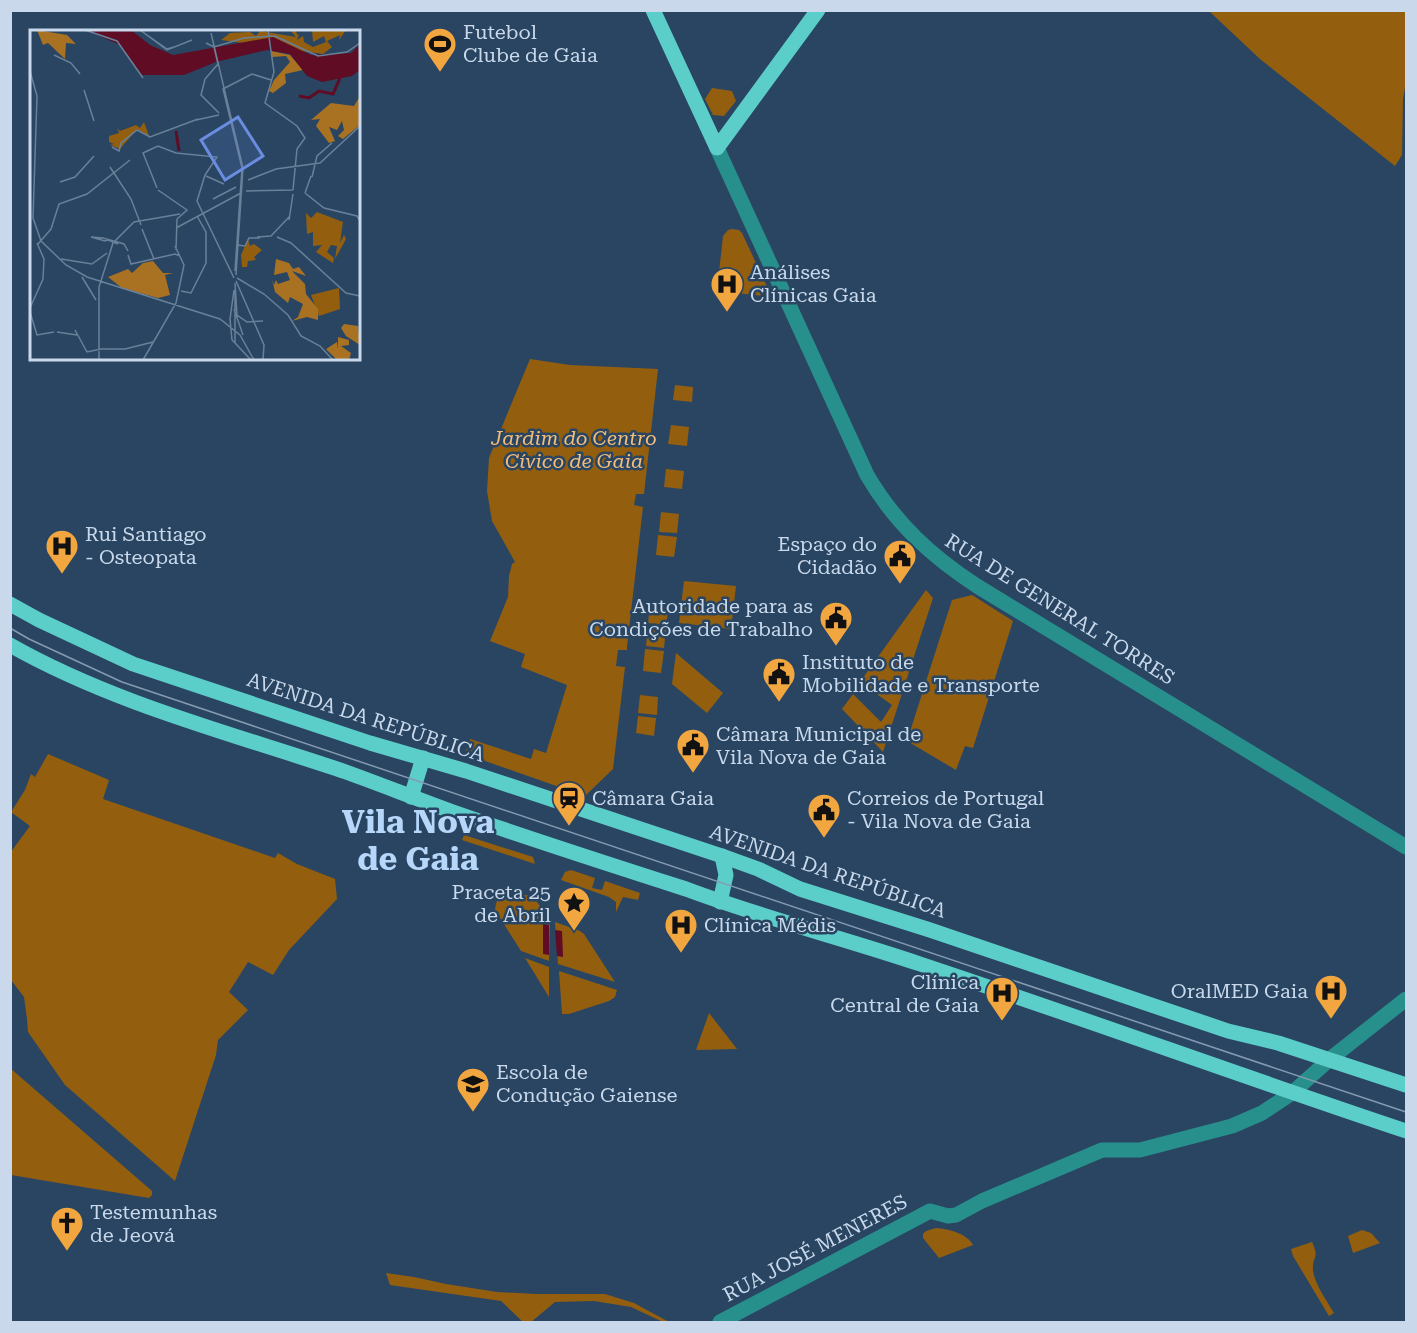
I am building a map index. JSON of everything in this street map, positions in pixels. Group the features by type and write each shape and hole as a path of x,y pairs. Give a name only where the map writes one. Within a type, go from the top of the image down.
{"main road":[{"path":"653,10 717,148 818,10"},
{"name":"AVENIDA DA REPÚBLICA","path":"10,604 133,664 370,744 466,771 722,856 800,888 1228,1030 1278,1043 1407,1084"},
{"path":"10,645 42,663 109,692 204,726 348,773 558,848 720,902 918,963 1407,1131"},
{"path":"411,796 423,758"},
{"path":"720,902 726,875 722,856"}],"street":[{"name":"RUA DE GENERAL TORRES","path":"717,148 867,475 886,505 910,533 953,571 1407,847"},
{"path":"1292,1093 1330,1059 1407,999"},
{"name":"RUA JOSÉ MENERES","path":"720,1323 930,1210 948,1216 956,1215 982,1201 1102,1150 1140,1150 1232,1126 1262,1113 1292,1093"}],"green space":[{"path":"1209,11 1406,11 1406,82 1403,99 1402,155 1395,166 1260,59"},
{"path":"712,88 732,91 736,101 724,116 713,115 705,99"},
{"path":"732,229 742,233 770,293 764,296 717,291 723,236"},
{"name":"Jardim do Centro Cívico de Gaia","path":"530,359 570,365 658,369 644,494 636,494 634,505 643,507 627,650 618,650 616,666 625,667 613,769 585,796 465,754 470,739 531,759 534,749 546,753 567,685 521,667 525,654 490,641 508,597 509,576 512,564 515,562 492,521 487,491 489,458"},
{"path":"675,385 693,387 692,402 673,400"},
{"path":"671,425 689,427 687,446 668,444"},
{"path":"666,469 684,471 682,489 664,487"},
{"path":"661,512 679,514 677,533 659,532"},
{"path":"658,535 677,537 674,557 656,555"},
{"path":"684,581 736,586 731,629 679,623"},
{"path":"926,590 933,598 883,752 842,709 853,694 881,722 892,705 860,682"},
{"path":"972,595 1013,621 973,748 965,746 956,770 907,741 952,600"},
{"path":"650,604 669,606 666,625 648,623"},
{"path":"648,627 666,629 664,648 646,646"},
{"path":"645,649 664,651 661,673 643,671"},
{"path":"676,653 723,693 707,713 672,684"},
{"path":"640,695 658,697 657,715 638,713"},
{"path":"638,716 656,718 654,736 636,733"},
{"path":"48,754 109,780 103,799 275,858 278,853 297,864 335,879 337,899 289,950 273,975 248,962 229,992 248,1010 218,1040 216,1055 175,1181 65,1085 28,1032 24,997 11,980 10,853 30,826 11,812 25,790 31,774 35,777"},
{"path":"464,835 533,857 535,864 462,840"},
{"path":"571,870 595,878 592,888 602,890 605,881 640,893 638,900 623,897 616,912 616,902 609,897 561,880 565,872"},
{"path":"529,895 550,919 549,961 521,951 495,910 497,901 501,897"},
{"path":"555,922 584,934 615,982 558,964"},
{"path":"525,958 549,967 549,997"},
{"path":"559,971 617,990 615,997 569,1014 562,1014"},
{"path":"709,1013 737,1049 696,1050"},
{"path":"10,1068 152,1191 152,1195 149,1198 11,1175"},
{"path":"936,1228 962,1235 973,1245 939,1258 923,1238 926,1231"},
{"path":"1362,1230 1371,1233 1380,1243 1353,1253 1348,1236"},
{"path":"1312,1242 1316,1255 1313,1265 1314,1275 1334,1313 1329,1316 1291,1249"},
{"path":"386,1273 497,1292 605,1294 634,1303 669,1322 663,1322 631,1307 594,1301 555,1302 531,1322 523,1322 501,1301 390,1285"}],"shaded area":[{"path":"543,923 549,925 549,955 543,954"},
{"path":"555,930 562,931 563,957 557,956"}],"tram line":[{"path":"10,628 122,682 1406,1112"}],"place":[{"name":"Futebol Clube de Gaia","path":"440,73"},
{"name":"Análises Clínicas Gaia","path":"727,313"},
{"name":"Rui Santiago - Osteopata","path":"62,575"},
{"name":"Espaço do Cidadão","path":"900,585"},
{"name":"Autoridade para as Condições de Trabalho","path":"836,647"},
{"name":"Instituto de Mobilidade e Transporte","path":"779,703"},
{"name":"Câmara Municipal de Vila Nova de Gaia","path":"693,774"},
{"name":"Câmara Gaia","path":"569,827"},
{"name":"Correios de Portugal - Vila Nova de Gaia","path":"824,839"},
{"name":"Praceta 25 de Abril","path":"574,932"},
{"name":"Clínica Médis","path":"681,954"},
{"name":"OralMED Gaia","path":"1331,1020"},
{"name":"Clínica Central de Gaia","path":"1002,1022"},
{"name":"Escola de Condução Gaiense","path":"473,1113"},
{"name":"Testemunhas de Jeová","path":"67,1252"}],"district":[{"name":"Vila Nova de Gaia","path":"418,840"}]}
